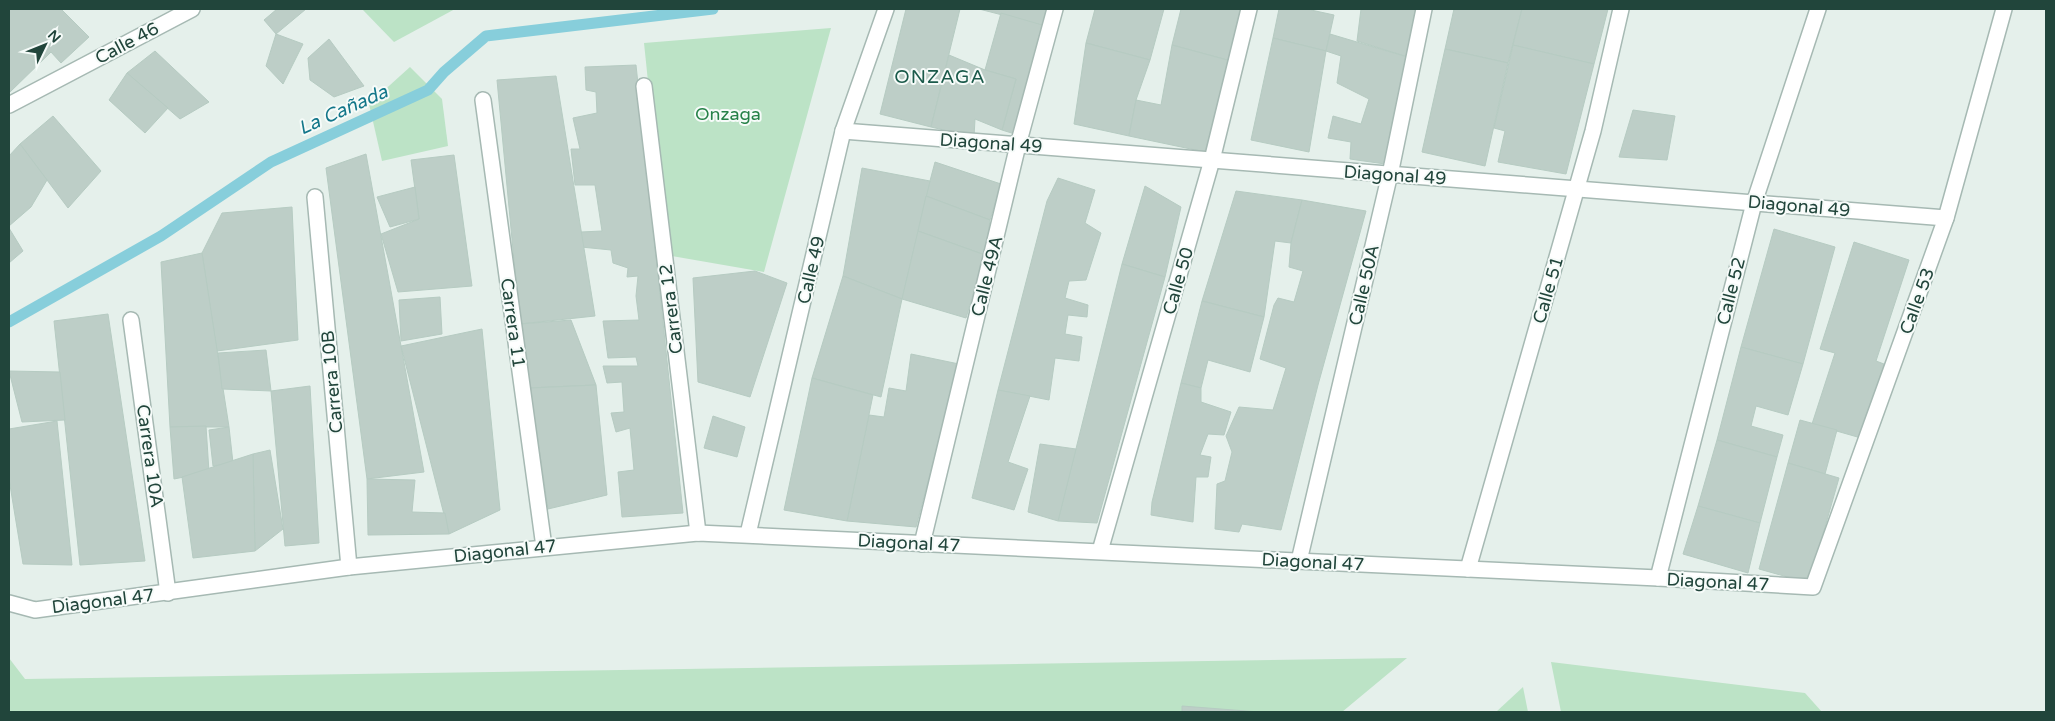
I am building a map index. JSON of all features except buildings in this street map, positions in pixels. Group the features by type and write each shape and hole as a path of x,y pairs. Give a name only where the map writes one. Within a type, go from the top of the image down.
{"street":[{"name":"Calle 46","path":"9,105 192,9"},
{"name":"Calle 49","path":"748,534 843,131 886,9"},
{"name":"Calle 49A","path":"922,544 1018,144 1055,9"},
{"name":"Calle 50","path":"1100,552 1212,160 1249,9"},
{"name":"Calle 50A","path":"1299,561 1390,174 1424,9"},
{"name":"Calle 51","path":"1468,569 1593,131 1621,9"},
{"name":"Calle 52","path":"1658,578 1754,203 1818,9"},
{"name":"Calle 53","path":"1813,587 1946,218 2004,9"},
{"name":"Carrera 12","path":"644,86 698,532"},
{"name":"Carrera 11","path":"483,100 544,547"},
{"name":"Diagonal 49","path":"843,131 1946,218"},
{"name":"Carrera 10B","path":"315,197 349,567"},
{"name":"Carrera 10A","path":"131,320 168,593"},
{"name":"Diagonal 47","path":"9,603 35,610 349,567 698,532 1813,587"}],"green space":[{"path":"362,9 455,9 394,42"},
{"name":"Onzaga","path":"831,28 764,272 666,255 644,43"},
{"path":"410,67 442,99 448,146 382,161 369,104"},
{"path":"9,658 25,679 1407,658 1342,712 9,712"},
{"path":"1551,662 1805,693 1822,712 1561,712"},
{"path":"1523,687 1528,712 1496,712"}],"waterway":[{"name":"La Cañada","path":"9,322 161,236 271,162 428,90 444,72 486,36 713,9"}],"district":[{"name":"ONZAGA","path":"940,77"}]}
